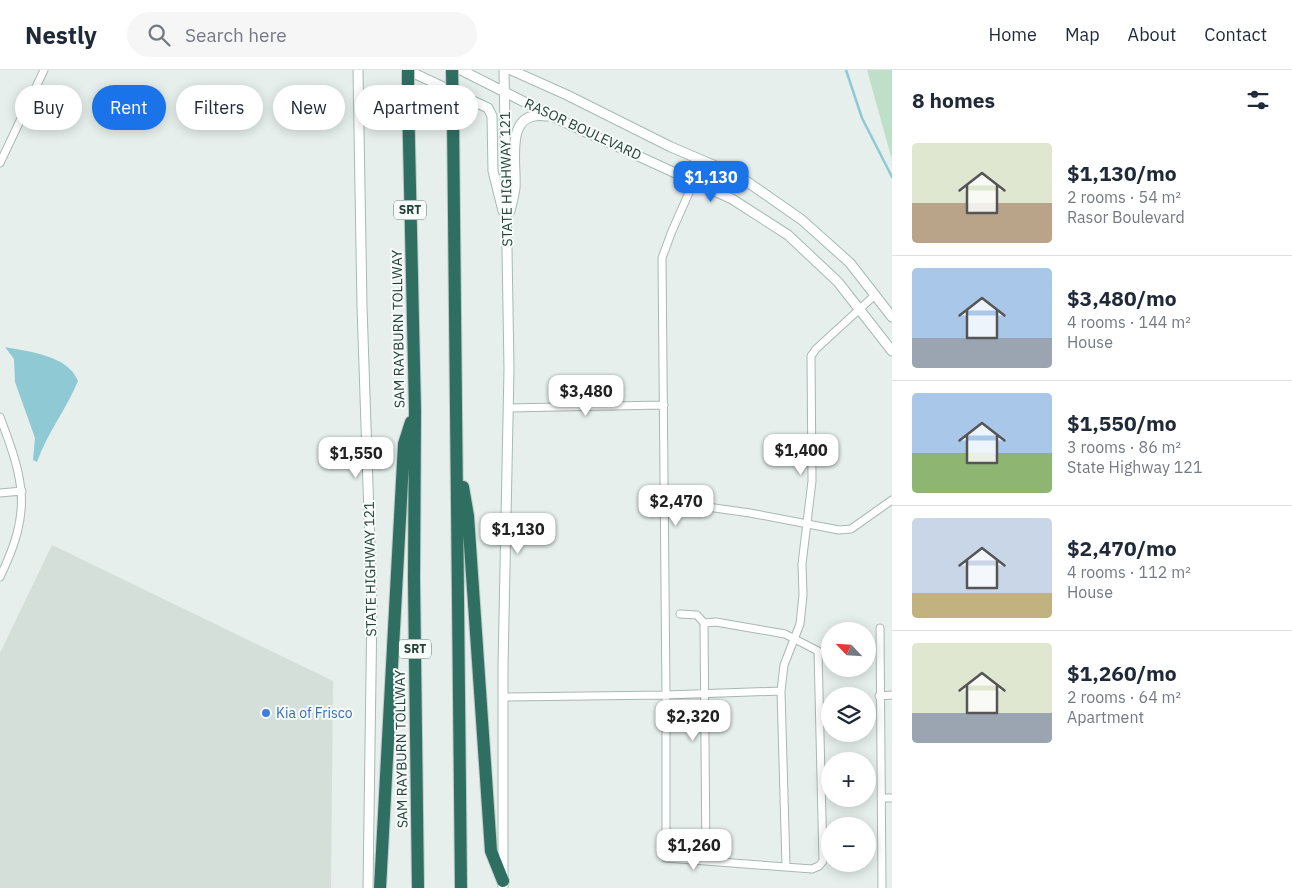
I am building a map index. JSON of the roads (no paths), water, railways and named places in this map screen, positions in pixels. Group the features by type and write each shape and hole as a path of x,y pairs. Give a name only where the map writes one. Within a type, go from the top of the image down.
{"highway":[{"name":"SAM RAYBURN TOLLWAY","path":"408,70 415,410 414,579 418,888"},
{"path":"452,70 461,888"},
{"path":"380,888 404,444 415,410"},
{"path":"456,445 468,516 491,851 503,885"}],"main road":[{"name":"STATE HIGHWAY 121","path":"358,70 362,316 372,605 368,888"},
{"path":"358,83 366,70"},
{"path":"408,70 488,108 492,116 493,171 507,228"},
{"name":"RASOR BOULEVARD","path":"461,70 561,120 732,199 788,235 838,282 892,351"},
{"name":"STATE HIGHWAY 121","path":"503,885 503,697 508,408 504,70"},
{"name":"RASOR BOULEVARD","path":"512,70 703,161 739,176 802,220 850,263 892,316"},
{"path":"507,228 515,188 514,139 518,130 523,122 537,115 561,120"}],"street":[{"path":"0,163 44,70"},
{"path":"680,614 697,615 704,623 785,634 818,651 823,861 819,866 812,869 666,858 662,258 703,161"},
{"path":"786,866 781,691 784,665 800,624 803,595 802,564 812,481 811,356 859,308 875,295"},
{"path":"508,408 664,405"},
{"path":"0,417 16,458 22,491 18,532 0,577"},
{"path":"0,492 22,491"},
{"path":"664,501 839,530 851,529 892,500"},
{"path":"704,623 706,861"},
{"path":"880,628 879,696 882,888"},
{"path":"503,697 666,696 781,691"},
{"path":"879,696 892,695"},
{"path":"881,798 892,798"}],"water":[{"path":"5,347 36,353 57,360 73,372 78,381 37,462 33,460 35,438 15,382 14,359"}],"waterway":[{"path":"846,70 862,118 892,177"}],"place":[{"name":"Kia of Frisco","path":"266,713"}]}
